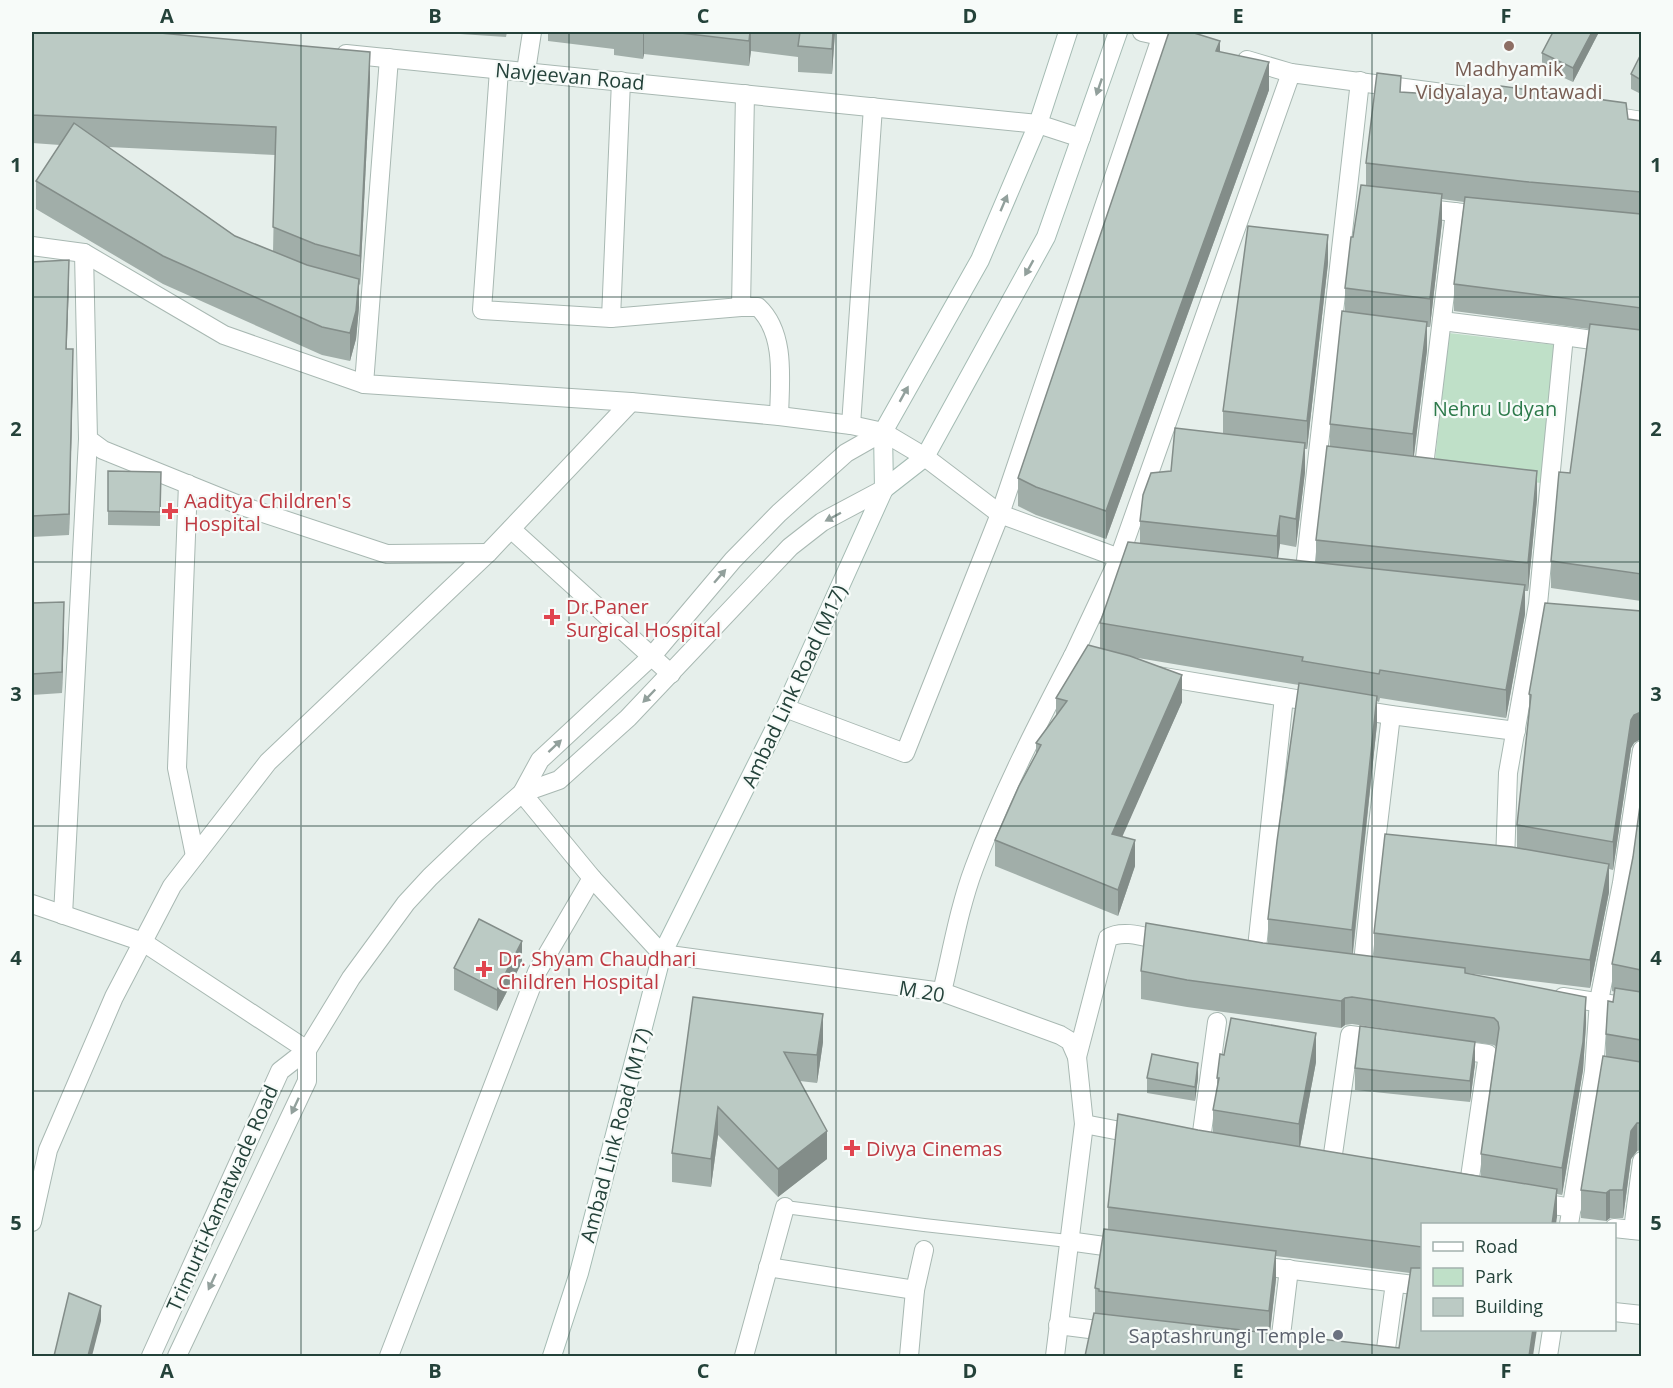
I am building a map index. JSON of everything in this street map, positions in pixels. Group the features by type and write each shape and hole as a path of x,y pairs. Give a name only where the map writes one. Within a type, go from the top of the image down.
{"street":[{"path":"526,71 532,32"},
{"path":"883,432 980,260 1038,124 1068,32"},
{"path":"925,457 1046,237 1118,32"},
{"path":"1142,32 1162,35 1195,45"},
{"path":"785,708 905,753 1000,514 1162,35"},
{"name":"Navjeevan Road","path":"331,53 1038,124 1081,138"},
{"path":"1227,54 1291,73 1501,101"},
{"path":"364,384 389,58"},
{"path":"499,70 482,310 611,318 758,307 768,316 777,341 780,378 778,416"},
{"path":"942,992 974,868 1029,739 1073,656 1119,558 1291,73"},
{"path":"611,318 621,81"},
{"path":"1281,576 1310,579 1323,462 1332,326 1360,81"},
{"path":"741,307 745,94"},
{"path":"851,425 873,107"},
{"path":"1583,112 1641,121"},
{"path":"1347,199 1368,201"},
{"path":"1401,205 1507,219"},
{"path":"1423,474 1455,212"},
{"path":"32,246 84,253 224,335 364,384 631,402 778,416 851,425 883,432 925,457 1000,514 1119,558 1142,560"},
{"path":"63,915 88,439 84,253"},
{"path":"351,294 371,300"},
{"path":"1442,321 1641,346"},
{"path":"1332,326 1354,329"},
{"path":"1481,860 1511,863 1508,773 1532,603 1543,489 1564,336"},
{"path":"1418,338 1439,340"},
{"path":"32,1222 48,1150 114,997 172,886 268,762 488,553 631,402"},
{"name":"Ambad Link Road (M17)","path":"552,1356 579,1272 662,954 785,708 884,489 883,432"},
{"name":"Trimurti-Kamatwade Road","path":"151,1356 280,1071 307,1050 351,978 406,903 430,877 522,793 540,760 652,656 734,560 779,513 846,453 883,432"},
{"path":"88,439 103,450 239,504 387,554 488,553"},
{"path":"1159,443 1182,446"},
{"name":"Trimurti-Kamatwade Road","path":"522,793 559,780 628,718 790,547 822,522 884,489 925,457"},
{"path":"1295,459 1323,462"},
{"path":"188,484 177,768 195,856"},
{"path":"511,529 672,674"},
{"path":"1532,603 1561,606"},
{"path":"1073,656 1114,666"},
{"path":"1144,674 1391,715 1515,731"},
{"path":"1234,954 1262,958 1284,697"},
{"path":"1362,972 1391,715"},
{"path":"1514,1198 1574,1220 1594,1071 1599,1001 1616,882 1641,750"},
{"path":"522,793 592,878 662,954"},
{"path":"1375,850 1422,855"},
{"path":"389,1356 537,972 592,878"},
{"path":"32,904 143,942 307,1050"},
{"path":"1055,1356 1084,1124 1077,1057 1108,938 1115,934 1125,934 1190,946"},
{"name":"M 20","path":"662,954 942,992 1060,1035 1070,1041 1077,1057"},
{"path":"1551,995 1641,1009"},
{"path":"1217,1022 1194,1146 1221,1150"},
{"path":"1331,1168 1350,1035 1396,1041"},
{"path":"1431,1046 1488,1054 1462,1190 1491,1194"},
{"name":"Trimurti-Kamatwade Road","path":"177,1356 307,1081 307,1050"},
{"path":"1594,1071 1613,1074"},
{"path":"1084,1124 1153,1138"},
{"path":"1630,1230 1641,1161"},
{"path":"1309,1165 1354,1172"},
{"path":"744,1356 784,1207"},
{"path":"1068,1241 1138,1250"},
{"path":"909,1356 915,1290 924,1250"},
{"path":"1231,1262 1421,1286"},
{"path":"768,1267 915,1290"},
{"path":"1279,1352 1289,1269"},
{"path":"1385,1356 1395,1283"},
{"path":"1616,1312 1641,1316"},
{"path":"1058,1325 1128,1334"},
{"path":"1548,1356 1552,1331"},
{"path":"1256,1350 1300,1355"}],"lane":[{"path":"784,1207 1068,1241"}],"green space":[{"name":"Nehru Udyan","path":"1449,333 1556,345 1541,483 1434,470"}],"building":[{"path":"32,32 149,32 370,52 360,256 315,244 273,227 276,127 32,115"},
{"path":"672,32 750,32 749,41"},
{"path":"800,32 833,32 832,49 798,46"},
{"path":"1169,32 1191,32 1220,41 1216,51 1269,62 1106,511 1036,487 1018,478"},
{"path":"1553,32 1592,32 1573,68 1542,53"},
{"path":"1641,54 1641,80 1631,74"},
{"path":"1377,73 1401,76 1400,92 1497,98 1501,86 1626,103 1628,119 1641,121 1641,192 1529,182 1366,163"},
{"path":"74,123 235,236 307,265 359,279 356,311 350,333 322,327 163,256 36,181"},
{"path":"1361,185 1442,194 1430,299 1345,288 1351,237 1353,237"},
{"path":"1465,197 1641,214 1641,308 1454,284"},
{"path":"1248,226 1328,235 1307,421 1223,411"},
{"path":"69,260 66,349 73,349 69,514 32,516 32,262"},
{"path":"1342,311 1427,322 1413,434 1330,424"},
{"path":"1590,324 1641,330 1641,574 1551,561 1559,472 1570,473"},
{"path":"1175,428 1305,443 1296,519 1280,516 1277,536 1140,521 1143,495 1151,473 1171,471"},
{"path":"1327,446 1537,471 1528,563 1316,540"},
{"path":"108,471 161,472 160,512 108,511"},
{"path":"1128,542 1525,585 1506,690 1380,670 1379,674 1302,661 1303,657 1100,623"},
{"path":"64,602 62,672 32,674 32,603"},
{"path":"1545,603 1641,611 1641,712 1634,715 1631,720 1613,842 1517,825 1531,695 1529,694"},
{"path":"1088,645 1130,656 1182,675 1112,834 1135,840 1118,890 995,840 1019,786 1041,745 1036,743 1067,701 1056,698"},
{"path":"1299,683 1377,696 1352,930 1268,919"},
{"path":"1641,798 1641,970 1612,964 1633,857"},
{"path":"1385,834 1512,847 1609,864 1590,960 1374,933"},
{"path":"479,919 522,941 497,990 454,968"},
{"path":"1146,923 1263,943 1465,968 1465,973 1586,997 1583,1042 1562,1168 1481,1154 1499,1028 1494,1018 1352,997 1341,1001 1187,980 1141,971"},
{"path":"1615,988 1641,992 1641,1040 1606,1034 1608,1001 1613,1002"},
{"path":"693,997 823,1014 817,1055 784,1052 827,1131 778,1169 718,1107 711,1159 672,1153"},
{"path":"1231,1018 1316,1033 1299,1124 1213,1110 1219,1078 1217,1078 1220,1054 1224,1055"},
{"path":"1360,1026 1475,1042 1470,1081 1355,1068"},
{"path":"1152,1054 1198,1063 1195,1087 1147,1078"},
{"path":"1603,1056 1641,1062 1641,1123 1637,1123 1631,1131 1623,1190 1610,1190 1606,1193 1581,1190"},
{"path":"1118,1114 1198,1130 1557,1189 1552,1223 1421,1223 1421,1247 1108,1207"},
{"path":"1104,1229 1276,1251 1269,1311 1099,1291 1095,1288"},
{"path":"1411,1268 1421,1268 1421,1331 1533,1331 1529,1356 1085,1356 1094,1313 1399,1348"},
{"path":"69,1293 101,1306 88,1356 54,1356"}],"place":[{"name":"Madhyamik Vidyalaya, Untawadi","path":"1509,46"},
{"name":"Aaditya Children's Hospital","path":"170,511"},
{"name":"Dr.Paner Surgical Hospital","path":"552,617"},
{"name":"Dr. Shyam Chaudhari Children Hospital","path":"484,969"},
{"name":"Divya Cinemas","path":"852,1148"},
{"name":"Saptashrungi Temple","path":"1338,1335"}]}
